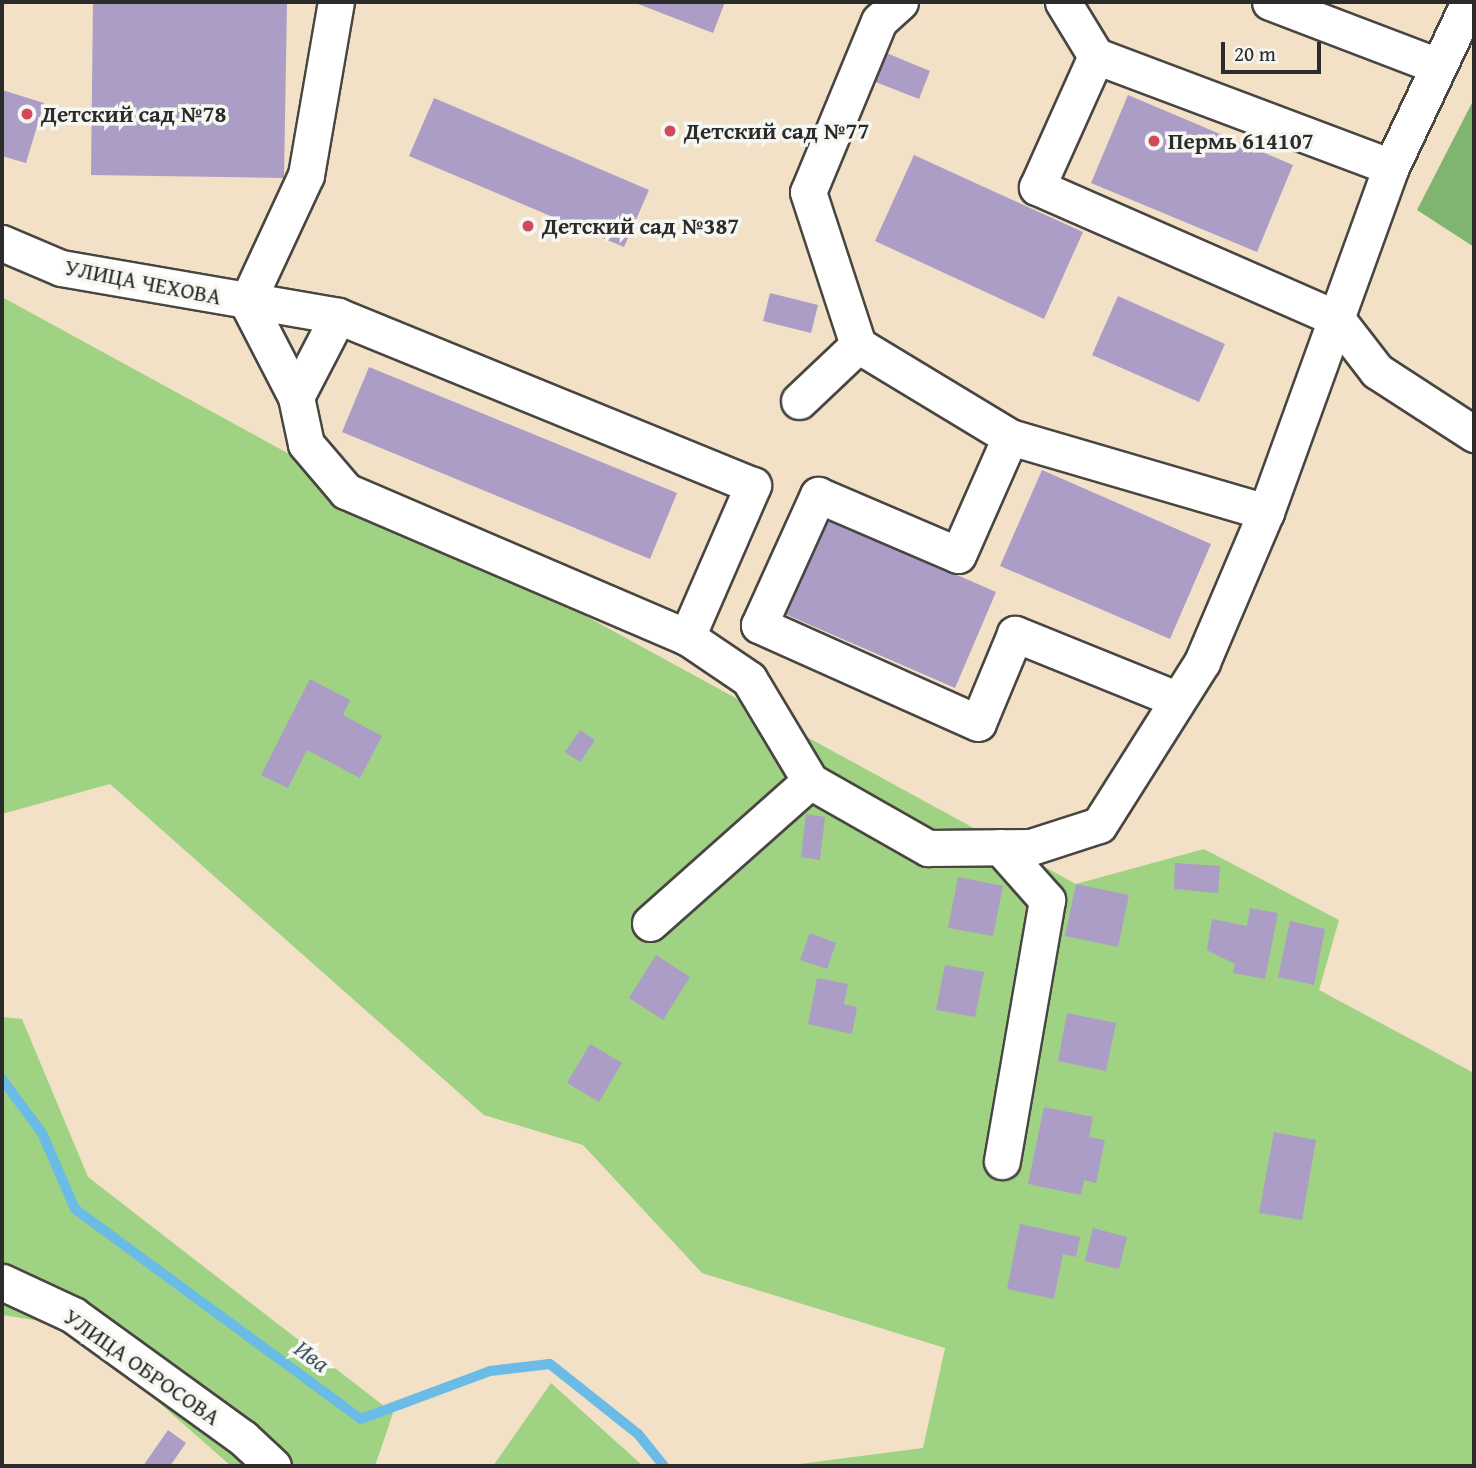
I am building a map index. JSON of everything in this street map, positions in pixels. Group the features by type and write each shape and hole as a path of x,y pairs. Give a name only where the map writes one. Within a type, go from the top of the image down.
{"street":[{"path":"336,2 306,175 247,302 296,397 306,444 346,491 687,637 749,679 810,781 928,848 1031,847 1099,825 1176,699 1202,662 1266,512 1391,167 1454,56 1469,2"},
{"path":"900,2 879,21 808,192 858,345 1010,437 1266,512"},
{"path":"1063,2 1097,56 1391,167"},
{"path":"1270,2 1454,56"},
{"path":"1097,56 1037,187 1336,318 1377,371 1474,434"},
{"name":"УЛИЦА ЧЕХОВА","path":"2,243 61,268 338,316 753,485 687,637"},
{"path":"296,397 338,316"},
{"path":"799,401 858,345"},
{"path":"1010,437 958,555 818,495 759,625 978,723 1015,634 1176,699"},
{"path":"650,923 810,781"},
{"path":"1000,847 1047,900 1002,1161"},
{"name":"УЛИЦА ОБРОСОВА","path":"2,1282 73,1315 243,1438 273,1466"}],"green space":[{"path":"1474,99 1474,247 1417,210"},
{"path":"2,297 1076,884 1204,849 1339,920 1319,990 1474,1073 1474,1466 784,1466 923,1448 945,1348 702,1273 583,1145 484,1115 110,784 2,814"},
{"path":"2,1017 22,1019 88,1177 393,1413 375,1466 231,1466 72,1326 2,1315"},
{"path":"551,1383 643,1466 493,1466"}],"building":[{"path":"93,2 287,2 284,178 91,175"},
{"path":"633,2 725,2 713,33"},
{"path":"884,52 930,71 919,99 873,81"},
{"path":"2,90 44,103 26,163 2,156"},
{"path":"1128,95 1293,165 1257,252 1091,183"},
{"path":"434,98 649,190 624,247 409,156"},
{"path":"914,155 1083,232 1044,319 875,241"},
{"path":"770,293 818,305 811,333 763,321"},
{"path":"1118,296 1225,344 1199,402 1092,355"},
{"path":"369,367 677,493 650,559 342,432"},
{"path":"1042,470 1211,544 1170,639 1000,566"},
{"path":"827,518 996,592 955,688 785,614"},
{"path":"310,679 350,700 343,715 382,736 360,778 307,750 288,788 261,775"},
{"path":"580,730 595,740 580,762 565,752"},
{"path":"806,814 825,817 820,860 801,857"},
{"path":"1175,863 1220,866 1218,893 1174,889"},
{"path":"958,877 1003,886 993,936 948,928"},
{"path":"1076,884 1129,895 1118,947 1065,936"},
{"path":"1250,908 1278,913 1265,979 1233,973 1235,964 1207,950 1212,919 1247,926"},
{"path":"1290,921 1325,929 1314,985 1278,977"},
{"path":"810,933 836,943 827,969 800,960"},
{"path":"656,955 690,977 663,1020 629,998"},
{"path":"945,965 984,972 975,1017 936,1010"},
{"path":"817,978 848,984 844,1004 857,1007 852,1034 808,1024"},
{"path":"1067,1013 1116,1023 1106,1071 1058,1061"},
{"path":"590,1044 622,1063 599,1102 567,1083"},
{"path":"1044,1107 1093,1117 1089,1137 1105,1140 1096,1183 1084,1180 1081,1195 1028,1184"},
{"path":"1274,1132 1316,1140 1302,1220 1259,1213"},
{"path":"1020,1224 1080,1237 1076,1257 1063,1254 1054,1299 1007,1289"},
{"path":"1093,1228 1127,1237 1119,1269 1085,1261"},
{"path":"168,1430 186,1443 170,1466 143,1466"}],"waterway":[{"name":"Ива","path":"2,1079 42,1133 75,1209 361,1419 490,1371 550,1364 638,1434 664,1466"}],"place":[{"name":"Детский сад №78","path":"27,114"},
{"name":"Детский сад №77","path":"670,131"},
{"name":"Пермь 614107","path":"1154,141"},
{"name":"Детский сад №387","path":"528,226"}]}
